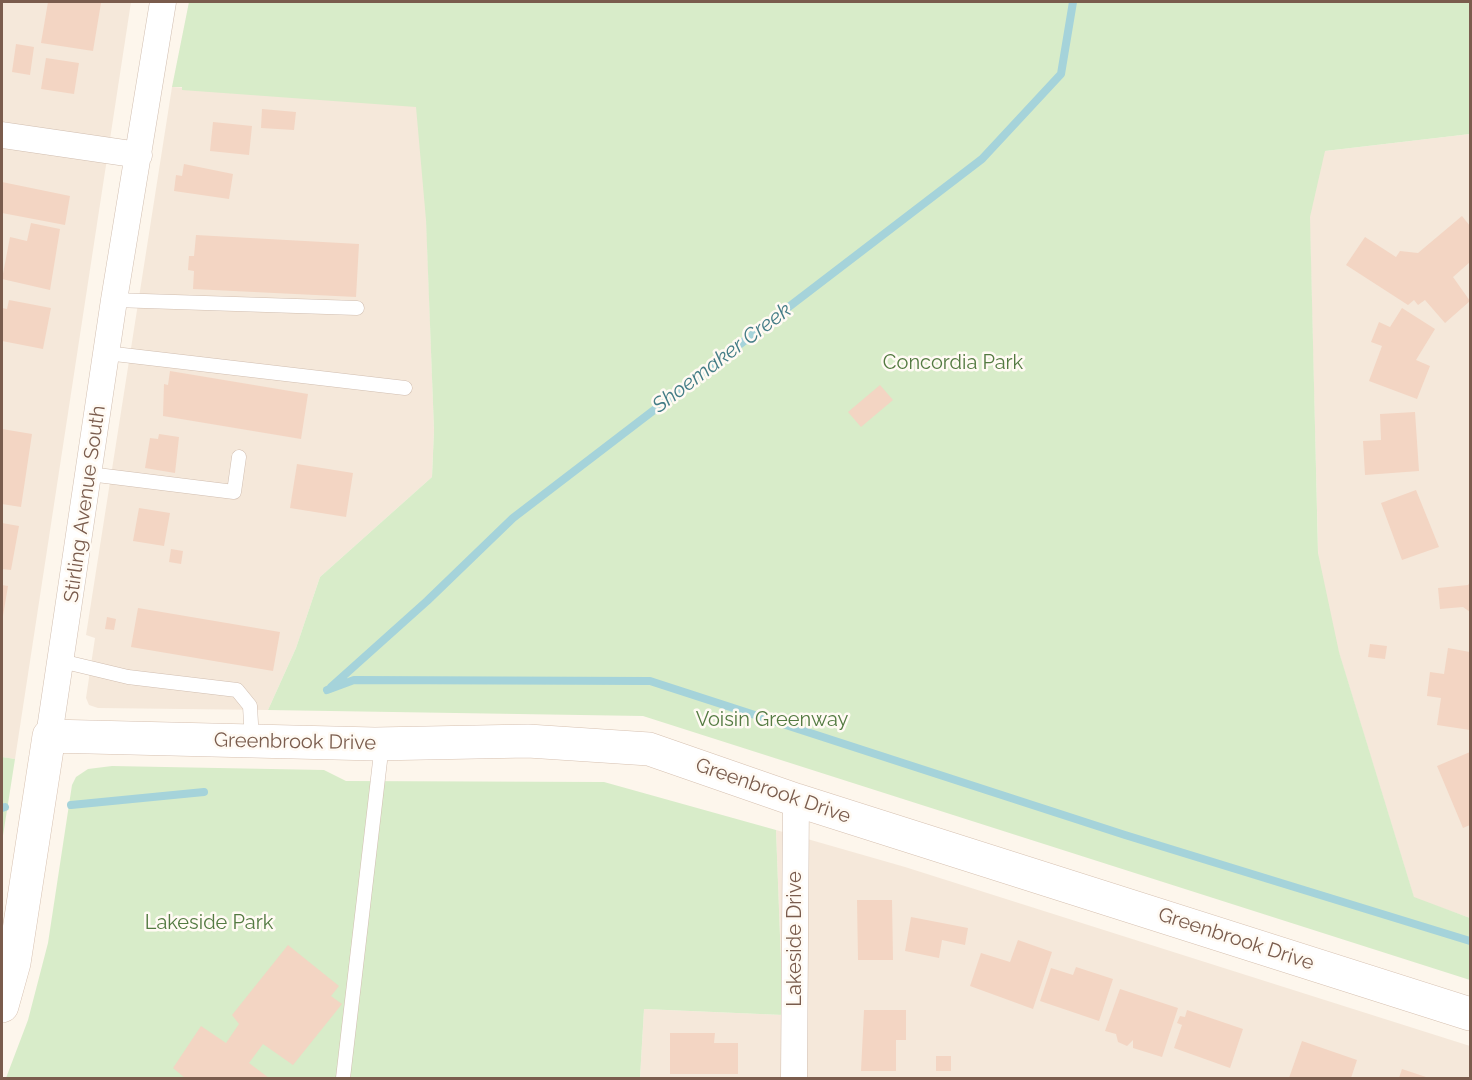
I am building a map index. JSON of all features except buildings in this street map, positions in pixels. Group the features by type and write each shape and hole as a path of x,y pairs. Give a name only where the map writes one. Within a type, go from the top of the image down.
{"street":[{"name":"Stirling Avenue South","path":"2,1006 9,942 49,736 114,300 140,156 163,2"},
{"path":"2,135 140,156"},
{"name":"Greenbrook Drive","path":"49,736 382,744 528,741 649,749 796,800 1470,1014"},
{"name":"Lakeside Drive","path":"794,1078 796,800"}],"lane":[{"path":"114,300 357,308"},
{"path":"106,353 405,388"},
{"path":"89,474 234,492 239,457"},
{"path":"61,661 128,677 237,690 250,706 252,741"},
{"path":"343,1078 382,744"}],"shaded area":[{"path":"2,2 131,2 15,759 2,757"},
{"path":"172,87 422,101 434,430 432,477 320,577 296,648 268,710 98,708 89,705 86,698 95,638 86,635"},
{"path":"1470,134 1470,918 1414,898 1319,588 1308,153"},
{"path":"776,830 905,867 1470,1046 1470,1078 640,1078 644,1009 783,1015"}],"green space":[{"name":"Concordia Park","path":"189,2 1470,2 1470,134 1325,151 1310,217 1318,553 1339,652 1414,897 1470,918 1470,980 643,716 268,710 296,648 320,577 432,477 434,430 426,220 416,107 182,90 182,87 172,87"},
{"path":"2,757 15,759 2,842"},
{"name":"Lakeside Park","path":"112,766 324,770 346,781 604,782 776,830 783,1015 644,1009 640,1078 6,1078 28,1020 48,943 72,785 76,777 88,769"}],"waterway":[{"name":"Shoemaker Creek","path":"331,687 427,601 513,518 982,159 1061,74 1073,2"},
{"path":"327,690 354,680 650,681 1125,835 1470,941"},
{"name":"Shoemaker Creek","path":"71,805 204,792"}],"park label":[{"name":"Voisin Greenway","path":"772,720"}]}
